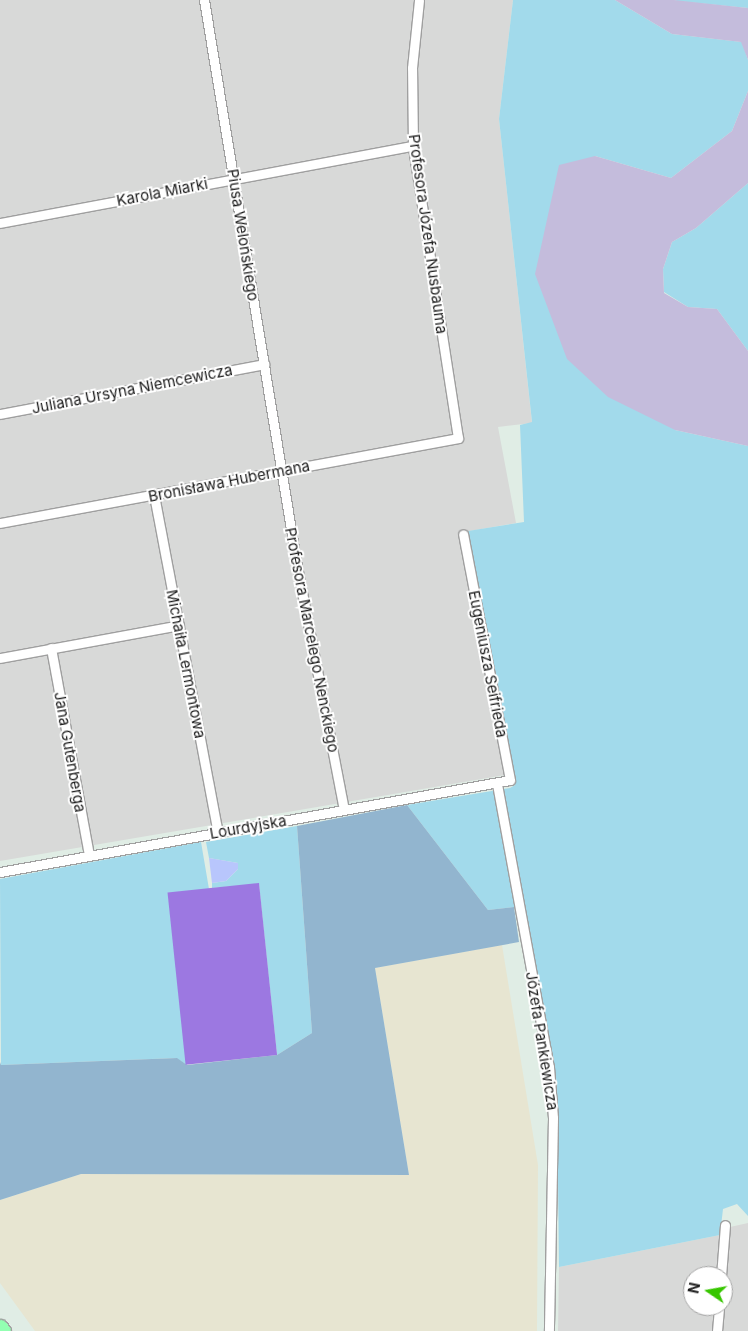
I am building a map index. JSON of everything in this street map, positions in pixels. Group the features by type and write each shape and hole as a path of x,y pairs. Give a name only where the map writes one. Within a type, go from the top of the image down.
{"main road":[{"path":"0,1327 3,1331"}],"street":[{"name":"Piusa Welońskiego","path":"204,0 281,471"},
{"name":"Profesora Józefa Nusbauma","path":"418,0 412,68 413,146 458,438"},
{"name":"Karola Miarki","path":"0,223 413,146"},
{"name":"Juliana Ursyna Niemcewicza","path":"0,414 264,364"},
{"name":"Bronisława Hubermana","path":"0,523 458,438"},
{"name":"Profesora Marcelego Nenckiego","path":"281,471 296,566 344,809"},
{"name":"Michaiła Lermontowa","path":"154,495 218,833"},
{"name":"Eugeniusza Seifrieda","path":"463,534 510,780 497,784"},
{"path":"0,658 179,625"},
{"name":"Jana Gutenberga","path":"51,648 88,856"},
{"name":"Lourdyjska","path":"0,872 344,809 497,784"},
{"name":"Józefa Pankiewicza","path":"497,784 549,1067 553,1118 549,1331"},
{"path":"722,1266 725,1226"},
{"path":"717,1331 718,1316"}],"shaded area":[{"path":"0,0 513,0 499,119 532,423 498,427 516,523 458,533 505,775 0,861"},
{"path":"513,0 615,0 672,34 742,42 748,60 748,91 732,131 671,178 595,156 675,430 748,446 748,1216 737,1204 723,1209 720,1235 559,1267 557,1083 537,983 525,906 488,910 407,805 510,788 515,785 468,531 524,522 520,425 532,422 499,119"},
{"path":"615,0 674,0 748,8 748,60 741,42 672,34"},
{"path":"674,0 748,0 748,8 677,1"},
{"path":"748,91 748,183 696,228 672,242 663,269 664,293 688,307 717,309 748,351 748,446 675,430 608,397 567,359 535,274 559,165 595,156 671,178 732,131"},
{"path":"748,183 748,351 717,309 688,307 664,292 663,269 672,242 696,228"},
{"path":"407,805 488,910 514,907 519,942 375,968 409,1175 81,1174 0,1200 0,1062 1,1065 177,1058 187,1065 277,1055 312,1033 297,826"},
{"path":"297,826 312,1033 277,1055 259,884 212,888 212,883 226,881 238,869 238,863 209,858 206,842"},
{"path":"201,842 209,889 168,893 187,1065 176,1058 1,1065 0,879"},
{"path":"209,858 238,863 238,869 226,881 212,883"},
{"path":"259,883 277,1055 186,1065 168,893"},
{"path":"502,945 538,1165 537,1331 35,1331 0,1283 0,1200 81,1174 409,1175 375,968"},
{"path":"748,1223 748,1331 558,1331 559,1267 720,1235 730,1227"}]}
